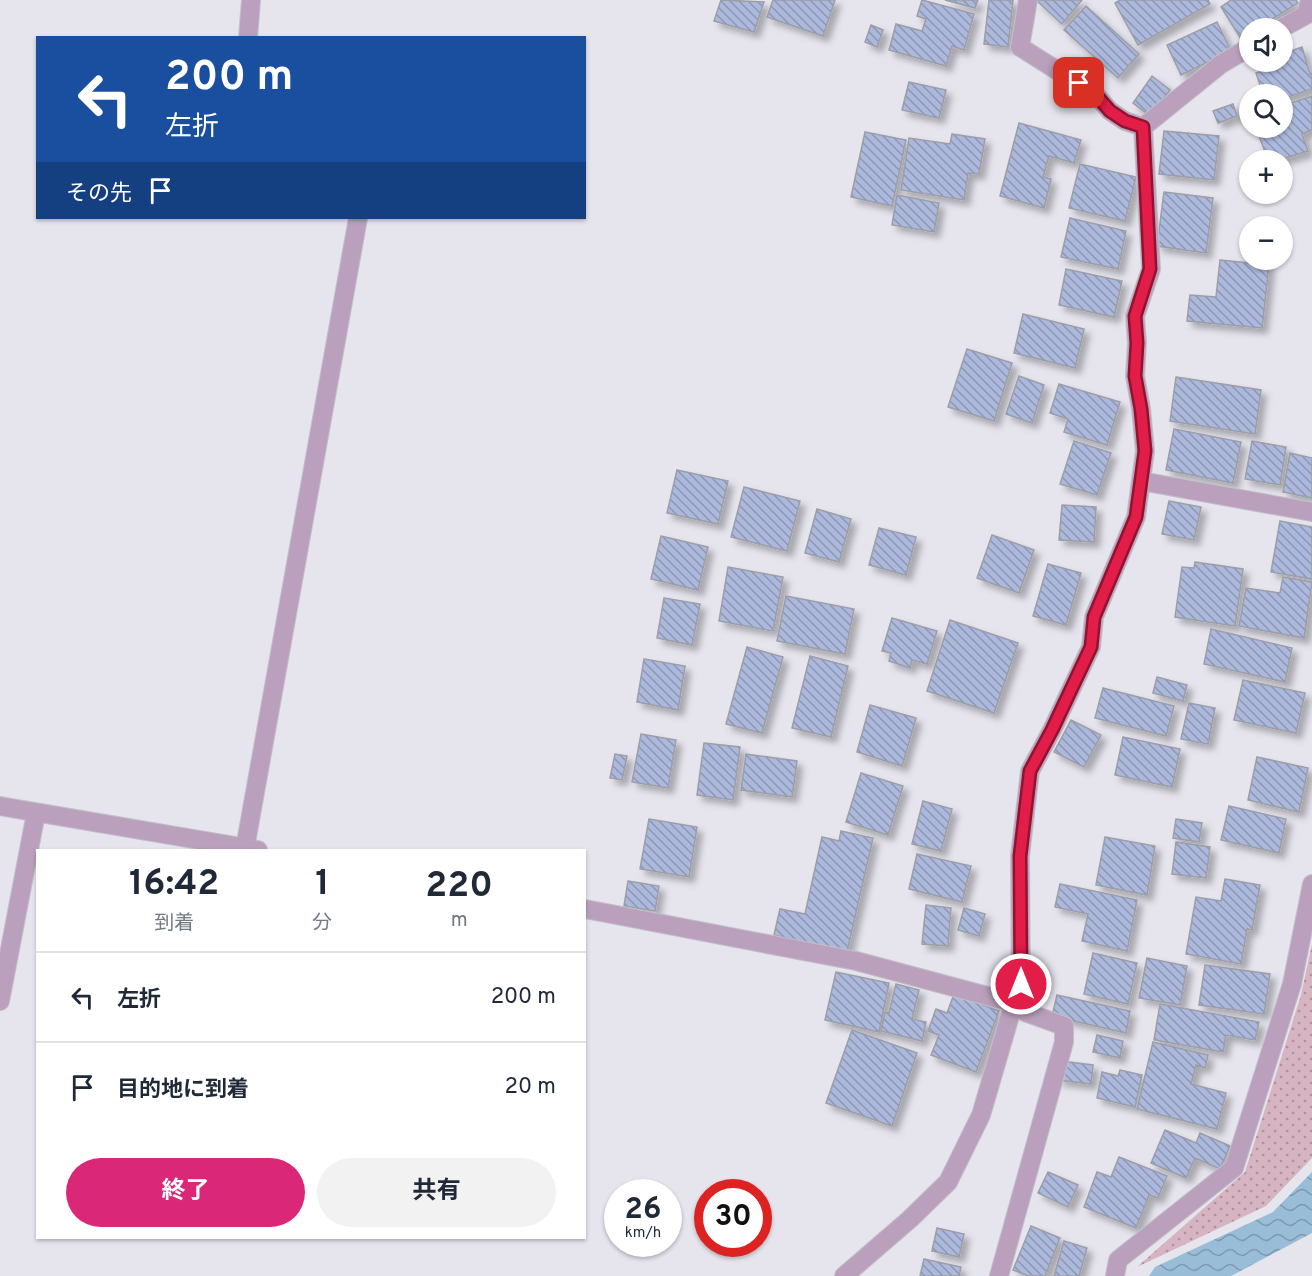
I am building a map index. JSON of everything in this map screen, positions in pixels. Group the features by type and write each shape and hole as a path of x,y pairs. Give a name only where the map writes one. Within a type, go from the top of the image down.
{"street":[{"path":"248,36 251,0"},
{"path":"1028,0 1020,47 1096,95 1110,111 1125,121 1143,127"},
{"path":"1293,22 1306,15 1310,0"},
{"path":"1143,127 1221,64 1239,53"},
{"path":"844,1276 910,1219 948,1182 981,1115 1017,1003 1020,856 1030,771 1091,647 1094,617 1136,517 1145,451 1135,376 1137,343 1135,316 1150,269 1143,127"},
{"path":"0,806 251,849 358,219"},
{"path":"1141,481 1312,512"},
{"path":"0,1001 36,813"},
{"path":"1115,1276 1118,1260 1234,1168 1292,984 1312,884"},
{"path":"586,909 856,961 1017,1003 1025,1012 1064,1026 1064,1042 999,1276"}],"shaded area":[{"path":"1312,944 1312,1158 1266,1206 1137,1267 1245,1172 1301,995"}],"water":[{"path":"1312,1172 1312,1233 1231,1276 1149,1276 1155,1267 1273,1212"}],"building":[{"path":"721,0 764,2 754,32 714,21"},
{"path":"773,0 835,0 823,36 767,17"},
{"path":"922,0 974,14 964,50 952,46 946,66 889,50 896,24 922,31 926,19 917,16"},
{"path":"945,0 978,0 975,8"},
{"path":"989,0 1013,0 1008,47 984,44"},
{"path":"1036,0 1082,0 1062,24"},
{"path":"1120,0 1208,0 1210,4 1138,45 1115,3"},
{"path":"1231,0 1296,0 1298,3 1274,18 1239,18 1239,36 1221,7"},
{"path":"1086,6 1139,54 1118,78 1064,30"},
{"path":"1217,22 1231,51 1181,75 1167,45"},
{"path":"871,25 883,30 877,47 865,42"},
{"path":"1302,47 1310,74 1312,73 1312,89 1293,95 1293,84 1260,84 1256,73 1293,72 1293,50"},
{"path":"1152,76 1170,90 1150,116 1133,103"},
{"path":"909,82 946,90 939,118 902,110"},
{"path":"1312,96 1312,130 1302,134 1308,151 1293,156 1293,150 1264,150 1260,138 1293,138 1293,102"},
{"path":"1233,104 1237,116 1218,123 1213,111"},
{"path":"1019,123 1081,140 1074,163 1049,156 1043,177 1051,179 1044,208 1000,196"},
{"path":"1164,131 1219,136 1214,180 1159,174"},
{"path":"865,132 906,140 892,206 851,197"},
{"path":"952,134 985,139 979,174 968,173 964,200 901,190 909,138 950,144"},
{"path":"1080,164 1136,177 1125,221 1069,208"},
{"path":"1164,192 1213,198 1206,253 1157,246"},
{"path":"897,195 939,203 934,232 892,225"},
{"path":"1070,218 1126,231 1118,269 1061,257"},
{"path":"1220,260 1239,262 1239,270 1268,270 1262,328 1187,321 1190,295 1216,297"},
{"path":"1066,269 1122,281 1114,317 1059,305"},
{"path":"1023,314 1084,329 1075,368 1014,353"},
{"path":"967,349 1012,363 994,421 948,407"},
{"path":"1019,376 1044,385 1032,423 1006,414"},
{"path":"1176,377 1261,390 1255,434 1170,421"},
{"path":"1059,384 1120,402 1107,445 1064,432 1068,419 1050,413"},
{"path":"1174,429 1241,442 1233,483 1166,470"},
{"path":"1074,441 1111,453 1097,495 1060,484"},
{"path":"1252,441 1286,447 1280,485 1245,479"},
{"path":"1290,453 1312,458 1312,498 1283,492"},
{"path":"677,470 728,481 718,524 667,513"},
{"path":"744,487 800,501 787,551 731,537"},
{"path":"1169,501 1201,507 1194,540 1162,534"},
{"path":"1062,505 1096,507 1094,542 1059,540"},
{"path":"817,509 851,519 839,562 805,553"},
{"path":"1280,521 1312,527 1312,579 1271,572"},
{"path":"879,528 916,537 906,575 869,565"},
{"path":"992,535 1034,550 1019,593 977,578"},
{"path":"661,536 708,547 698,590 651,579"},
{"path":"1195,562 1243,569 1235,626 1175,617 1182,567 1194,568"},
{"path":"1048,564 1081,573 1066,625 1033,616"},
{"path":"728,567 783,577 773,631 719,621"},
{"path":"1283,577 1312,582 1304,638 1239,626 1246,588 1280,593"},
{"path":"786,596 854,609 845,654 777,641"},
{"path":"664,598 700,604 692,645 657,638"},
{"path":"892,618 937,631 927,664 912,660 910,668 889,661 891,653 882,651"},
{"path":"950,620 1018,643 994,713 927,691"},
{"path":"1211,629 1292,648 1285,682 1204,664"},
{"path":"747,647 783,657 762,733 726,724"},
{"path":"810,656 848,666 831,737 792,728"},
{"path":"644,659 685,666 678,710 637,702"},
{"path":"1157,677 1187,685 1183,701 1153,693"},
{"path":"1243,680 1305,693 1296,733 1234,720"},
{"path":"1103,688 1174,706 1166,736 1095,718"},
{"path":"1189,703 1215,708 1208,744 1181,739"},
{"path":"870,705 916,718 902,766 857,752"},
{"path":"1071,720 1101,735 1084,767 1054,752"},
{"path":"641,734 676,740 668,788 632,782"},
{"path":"1123,737 1180,749 1172,787 1115,775"},
{"path":"704,743 740,747 733,800 697,795"},
{"path":"615,754 627,756 622,780 610,778"},
{"path":"746,754 797,761 792,797 741,790"},
{"path":"1257,757 1308,768 1299,812 1248,800"},
{"path":"861,773 903,786 888,835 846,822"},
{"path":"923,801 952,809 941,851 912,844"},
{"path":"1229,806 1286,819 1279,853 1221,840"},
{"path":"649,819 697,827 689,877 640,869"},
{"path":"1176,819 1202,823 1199,842 1173,838"},
{"path":"841,831 873,838 847,952 774,935 780,909 805,914 822,837 839,841"},
{"path":"1105,837 1155,846 1147,895 1096,885"},
{"path":"1176,842 1210,847 1206,878 1172,874"},
{"path":"917,854 971,866 962,902 909,889"},
{"path":"1225,879 1260,885 1252,930 1247,929 1241,964 1186,954 1196,897 1221,901"},
{"path":"628,881 659,886 655,911 624,906"},
{"path":"1060,884 1137,900 1127,951 1082,941 1088,914 1055,907"},
{"path":"926,905 951,908 948,946 922,944"},
{"path":"964,908 985,914 979,936 958,930"},
{"path":"1093,953 1137,963 1128,1004 1084,994"},
{"path":"1147,958 1187,966 1180,1005 1139,998"},
{"path":"1205,965 1270,974 1264,1014 1199,1005"},
{"path":"836,972 889,983 879,1032 825,1020"},
{"path":"896,984 919,990 912,1019 926,1022 922,1041 881,1031 885,1012 889,1013"},
{"path":"954,994 999,1011 976,1072 931,1055 939,1035 928,1031 936,1009 947,1013"},
{"path":"1057,995 1130,1011 1126,1033 1052,1016"},
{"path":"1160,1004 1259,1022 1255,1040 1226,1035 1223,1052 1154,1040"},
{"path":"852,1030 917,1053 892,1126 826,1103"},
{"path":"1097,1035 1123,1041 1120,1058 1093,1052"},
{"path":"1153,1042 1208,1055 1205,1068 1196,1065 1191,1084 1226,1093 1217,1129 1137,1109"},
{"path":"1061,1061 1093,1065 1091,1084 1058,1080"},
{"path":"1120,1070 1142,1075 1135,1107 1097,1098 1102,1072 1118,1076"},
{"path":"1165,1130 1196,1143 1200,1133 1230,1146 1220,1169 1195,1158 1186,1178 1151,1163"},
{"path":"1119,1157 1167,1176 1158,1198 1149,1195 1136,1228 1084,1207 1097,1172 1111,1177"},
{"path":"1048,1172 1078,1185 1068,1207 1038,1193"},
{"path":"1031,1226 1060,1238 1045,1276 1029,1276 1013,1270"},
{"path":"937,1228 964,1234 959,1257 932,1251"},
{"path":"1064,1241 1087,1248 1079,1276 1054,1276"},
{"path":"924,1259 961,1267 959,1276 920,1276"}],"route":[{"path":"1021,984 1020,856 1030,771 1091,647 1094,617 1136,517 1145,451 1135,376 1137,343 1135,316 1150,269 1143,127 1125,121 1110,111 1096,95 1079,83"}]}
